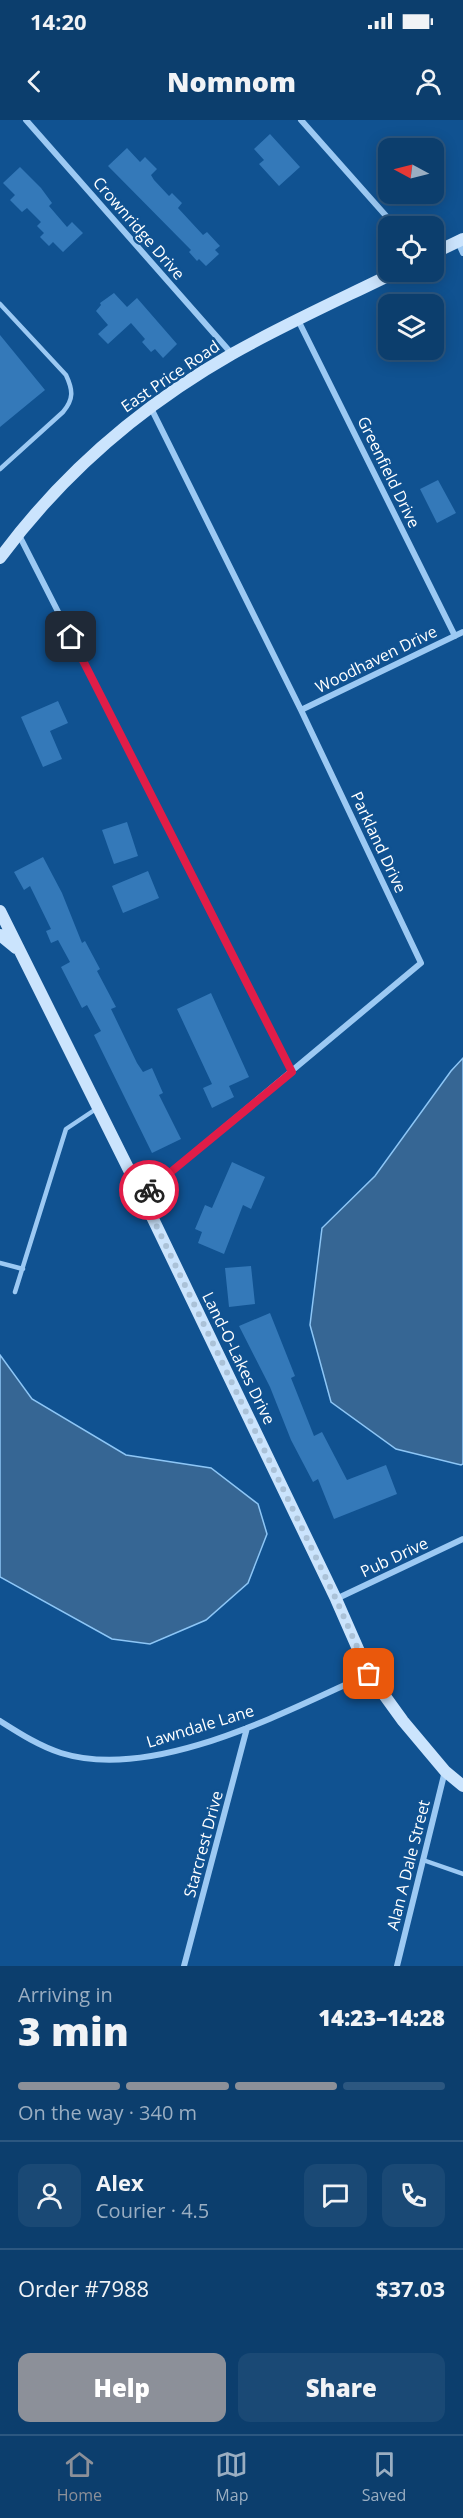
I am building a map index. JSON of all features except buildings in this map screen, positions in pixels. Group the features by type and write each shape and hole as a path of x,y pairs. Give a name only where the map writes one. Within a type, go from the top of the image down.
{"street":[{"name":"Crownridge Drive","path":"26,120 232,354"},
{"path":"301,120 386,216"},
{"path":"444,250 461,245"},
{"name":"East Price Road","path":"0,558 61,483 150,406 232,354 378,281"},
{"name":"Greenfield Drive","path":"298,320 455,636"},
{"name":"Parkland Drive","path":"142,1196 421,963 301,710 150,406"},
{"path":"18,534 292,1072"},
{"name":"Woodhaven Drive","path":"301,710 463,632"},
{"path":"0,911 22,953"},
{"name":"Land-O-Lakes Drive","path":"0,935 22,953 336,1599 369,1674 403,1721 445,1771 463,1786"},
{"name":"Pub Drive","path":"336,1599 463,1539"},
{"name":"Lawndale Lane","path":"0,1721 24,1736 62,1753 105,1759 143,1757 189,1747 247,1728 369,1674"},
{"name":"Starcrest Drive","path":"184,1966 247,1728"},
{"name":"Alan A Dale Street","path":"397,1966 445,1771"}],"lane":[{"path":"0,304 66,375 72,388 70,403 63,412 0,469"},
{"path":"15,1292 66,1129 98,1108"},
{"path":"0,1263 22,1269"},
{"path":"423,1860 463,1874"}],"water":[{"path":"463,1058 463,1464 461,1465 396,1449 331,1402 310,1325 322,1228 375,1176 451,1071"},
{"path":"0,1355 32,1399 126,1455 211,1468 258,1504 267,1534 248,1583 206,1620 150,1644 112,1639 0,1577"}],"way so far":[{"path":"149,1190 142,1196 336,1599 369,1674"}],"route":[{"path":"71,637 292,1072 149,1190"}]}
